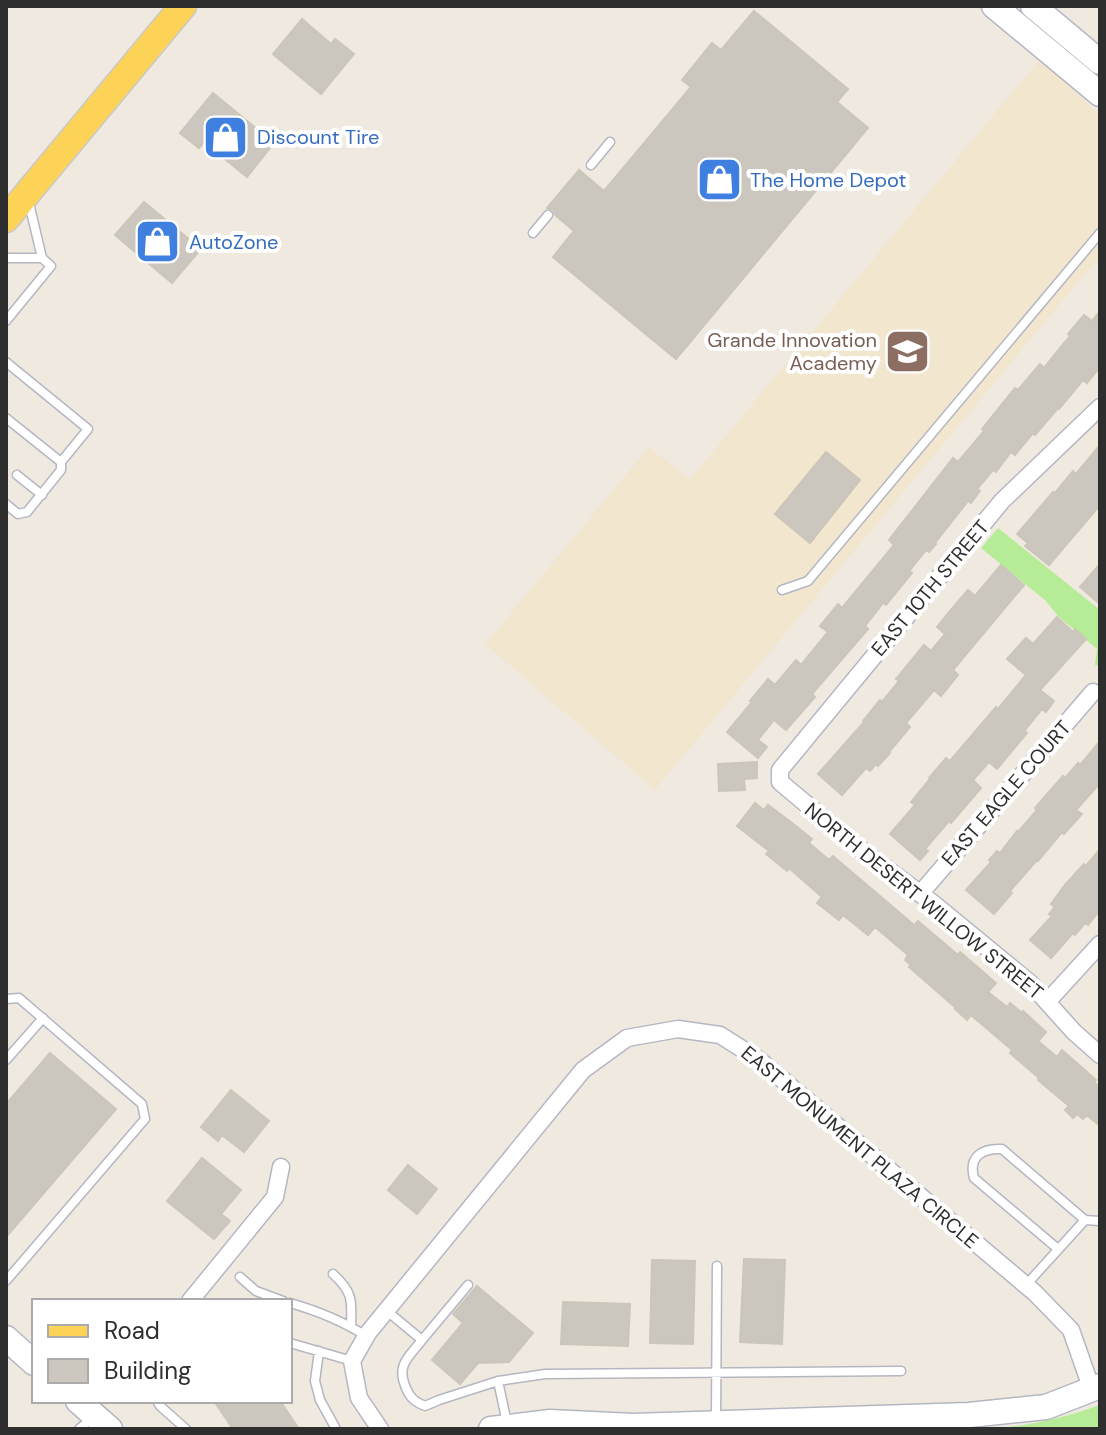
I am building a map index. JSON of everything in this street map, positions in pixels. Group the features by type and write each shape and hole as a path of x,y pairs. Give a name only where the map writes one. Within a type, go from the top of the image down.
{"main road":[{"path":"6,219 183,6"}],"street":[{"path":"1033,6 1100,62"},
{"path":"1004,9 1100,94"},
{"name":"EAST 10TH STREET","path":"780,782 780,770 995,510 1100,407"},
{"name":"EAST EAGLE COURT","path":"920,894 1093,692"},
{"name":"NORTH DESERT WILLOW STREET","path":"780,782 1030,983 1074,1032 1100,1055"},
{"path":"1047,1002 1100,944"},
{"name":"EAST MONUMENT PLAZA CIRCLE","path":"352,1361 366,1336 583,1070 627,1038 678,1029 720,1035 758,1059 1026,1285 1071,1330 1096,1388"},
{"path":"192,1299 275,1197 281,1167"},
{"path":"6,1338 32,1361"},
{"path":"352,1361 359,1398 380,1429"},
{"path":"499,1428 968,1422 1046,1407 1096,1388"}],"lane":[{"path":"591,165 610,142"},
{"path":"6,321 51,266 42,258 26,193"},
{"path":"533,233 548,215"},
{"path":"782,590 808,581 1100,233"},
{"path":"6,258 42,258"},
{"path":"6,362 88,429 61,462 61,470 27,512 18,514 6,504"},
{"path":"6,418 61,462"},
{"path":"17,475 42,495"},
{"path":"6,999 19,998 43,1018 142,1104 145,1119 6,1281"},
{"path":"6,1060 43,1018"},
{"path":"1058,1249 974,1178 972,1169 977,1156 989,1148 1002,1149 1085,1220 1100,1221"},
{"path":"1026,1285 1085,1220"},
{"path":"716,1424 717,1266"},
{"path":"333,1274 345,1285 352,1300 351,1326"},
{"path":"240,1277 256,1291 278,1299"},
{"path":"468,1285 404,1363 400,1373 409,1396 425,1406 498,1381 545,1374 901,1371"},
{"path":"292,1304 321,1312 366,1336"},
{"path":"386,1311 422,1340"},
{"path":"292,1344 352,1361"},
{"path":"319,1351 315,1381 320,1400 336,1429"},
{"path":"498,1381 499,1428"},
{"path":"158,1403 186,1429"}],"shaded area":[{"name":"Grande Innovation Academy","path":"1041,58 1100,116 1100,256 655,790 485,644 649,447 690,479"}],"green space":[{"path":"998,528 1100,610 1100,666 1095,665 1097,649 1058,616 1046,601 981,548"},
{"path":"1100,1405 1100,1429 990,1429 1046,1421"}],"building":[{"name":"The Home Depot","path":"754,11 848,89 837,102 868,128 676,359 553,257 574,231 547,208 579,170 604,191 691,87 682,80 712,43 721,50"},
{"path":"302,19 331,44 335,39 354,54 321,94 273,54"},
{"name":"Discount Tire","path":"213,93 274,143 247,177 204,142 199,148 180,133"},
{"name":"AutoZone","path":"144,202 201,249 172,283 115,235"},
{"path":"1100,311 1100,367 1087,383 1083,380 1015,455 1011,452 996,472 993,470 977,489 980,491 971,503 968,501 929,552 926,550 909,571 912,573 886,605 883,603 865,626 868,629 812,694 815,697 786,730 774,720 758,740 767,747 758,758 727,732 750,701 768,679 775,685 796,660 801,665 828,632 820,626 838,604 842,608 894,545 889,540 953,458 958,462 1015,388 1018,390 1040,364 1044,368 1084,315 1092,321"},
{"path":"1100,445 1100,505 1049,565 1025,546 1028,543 1017,534"},
{"path":"826,452 860,480 810,543 775,514"},
{"path":"1100,564 1100,604 1080,587"},
{"path":"1001,565 1024,585 953,670 958,675 941,696 934,690 906,723 910,727 890,753 870,771 866,768 842,795 818,774 880,700 882,702 924,645 931,651 945,634 937,627 968,590 975,596"},
{"path":"1057,617 1086,639 1040,690 1054,701 1046,712 1042,709 997,769 989,762 973,780 981,788 925,849 928,851 920,860 890,834 915,805 911,802 946,758 950,761 1026,675 1007,659 1026,638 1033,644"},
{"path":"1100,741 1100,783 1076,810 1082,814 1037,860 994,914 966,890 1063,776 1065,778 1078,763 1080,765"},
{"path":"757,762 757,778 744,779 745,790 719,791 718,764"},
{"path":"755,803 764,810 768,805 812,839 809,843 829,860 833,856 914,925 918,921 996,983 988,992 1007,1007 1010,1003 1023,1011 1046,1032 1038,1041 1057,1057 1062,1050 1096,1080 1094,1082 1100,1088 1100,1126 1087,1115 1083,1119 1077,1114 1073,1118 1065,1110 1069,1106 1010,1053 1012,1050 971,1015 967,1020 909,967 911,965 905,960 908,955 875,927 868,935 843,915 839,920 817,903 822,897 789,868 787,871 766,854 769,851 737,826"},
{"path":"1100,849 1100,910 1088,925 1085,923 1075,935 1073,933 1051,958 1030,940 1052,916 1049,914 1055,907 1051,904 1065,885"},
{"path":"50,1053 116,1109 6,1237 6,1104"},
{"path":"231,1090 269,1121 244,1152 222,1135 218,1141 201,1127"},
{"path":"202,1158 241,1190 221,1214 230,1221 214,1239 167,1201"},
{"path":"408,1165 437,1189 417,1214 388,1190"},
{"path":"744,1259 785,1260 782,1344 740,1342"},
{"path":"652,1260 695,1261 693,1344 650,1343"},
{"path":"477,1286 533,1333 509,1362 478,1363 460,1384 432,1360 463,1323 453,1314"},
{"path":"563,1302 630,1304 628,1346 561,1344"},
{"path":"215,1403 281,1403 299,1429 233,1429"}],"place":[{"name":"Discount Tire","path":"226,137"},
{"name":"The Home Depot","path":"719,180"},
{"name":"AutoZone","path":"158,242"},
{"name":"Grande Innovation Academy","path":"908,351"}]}
